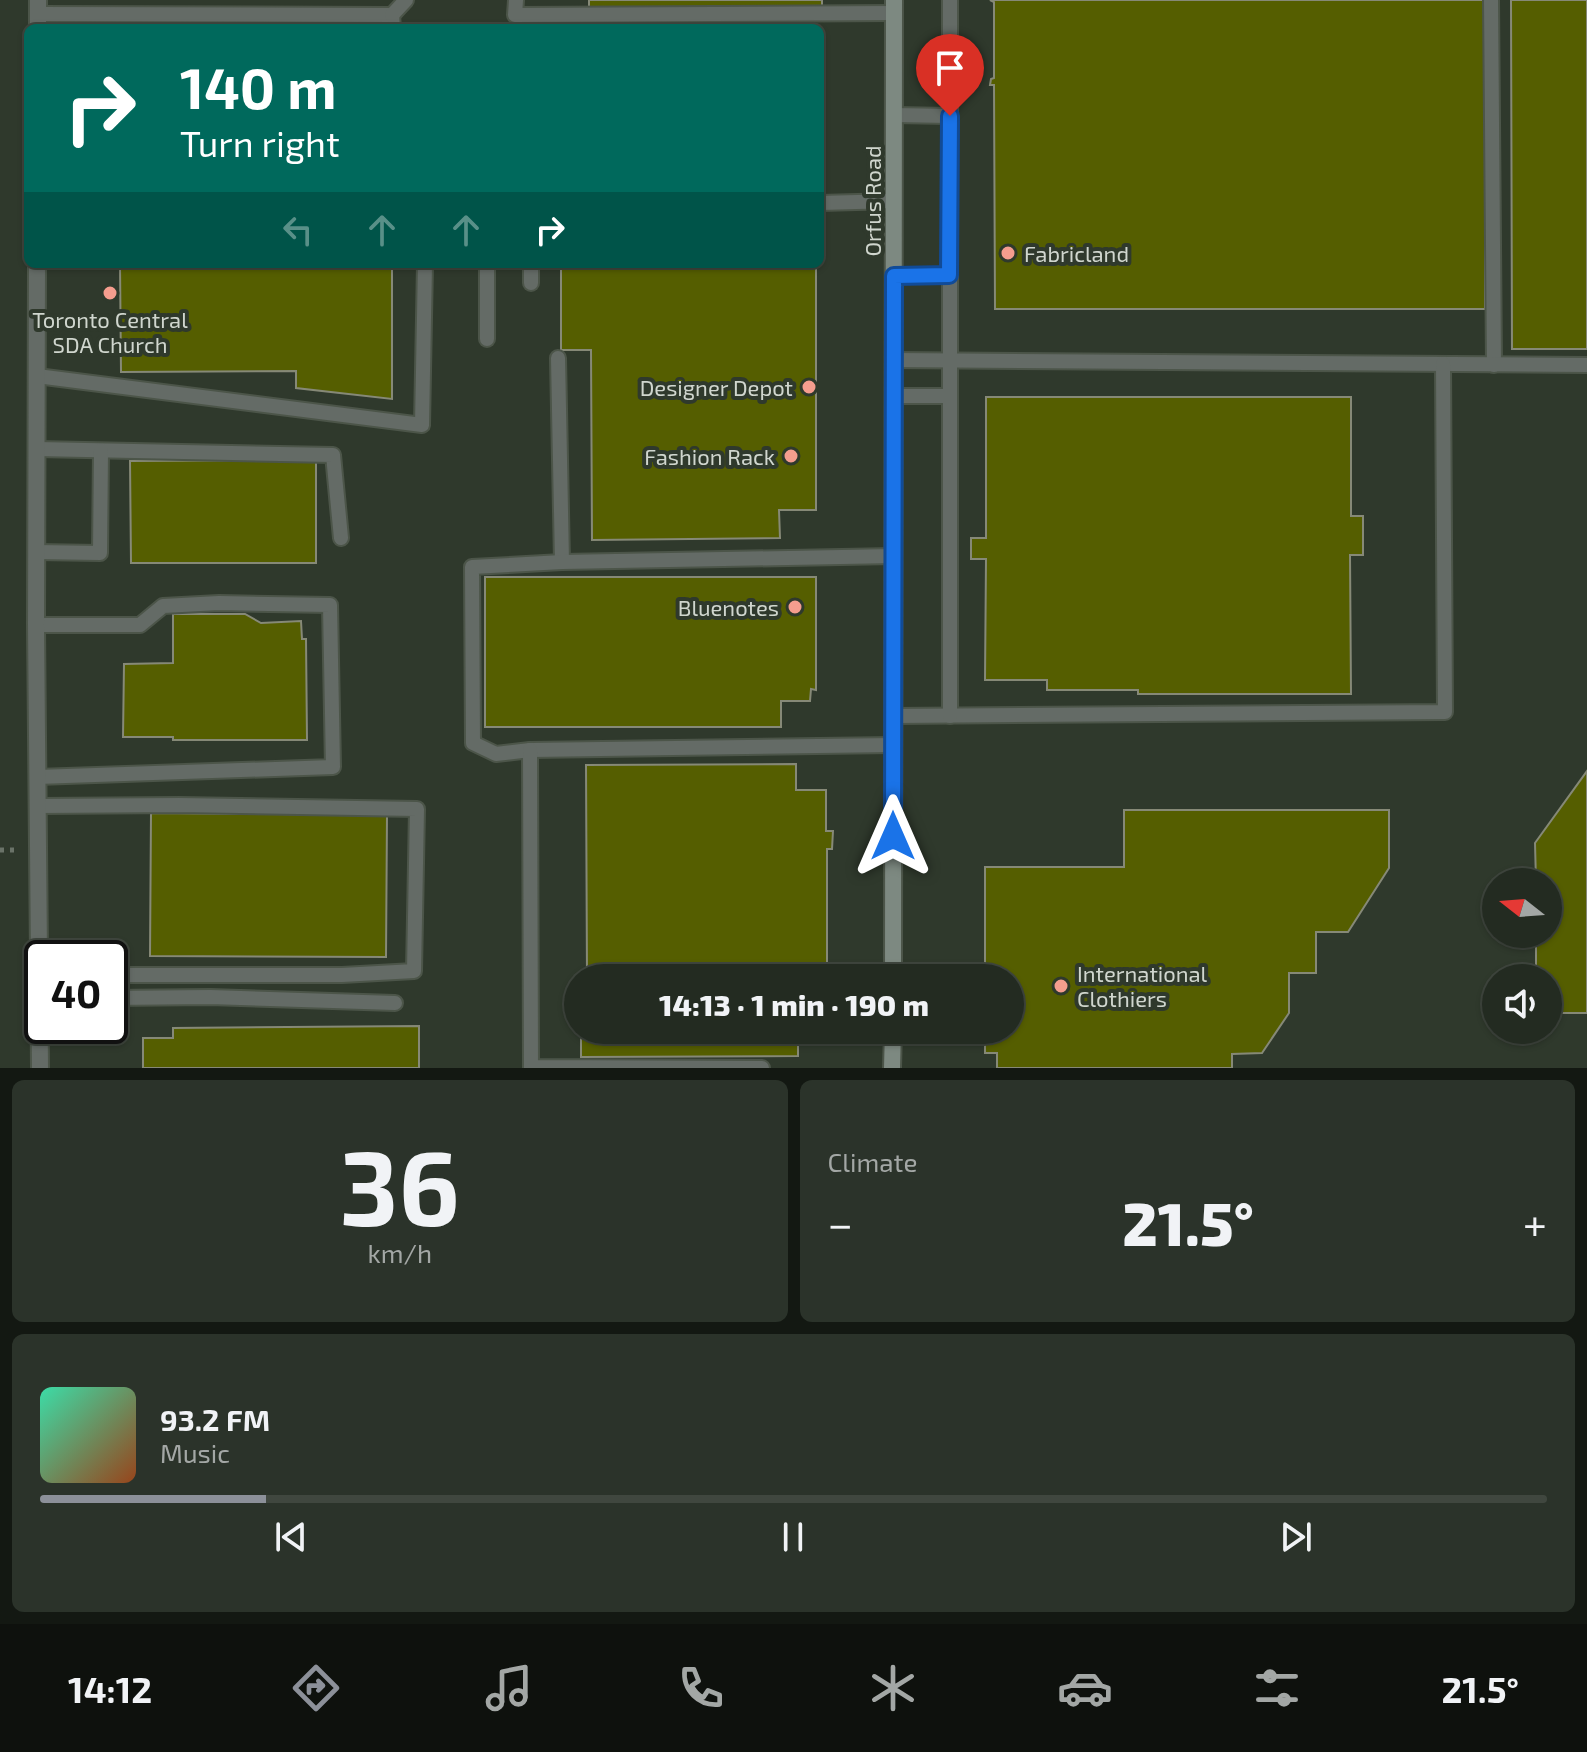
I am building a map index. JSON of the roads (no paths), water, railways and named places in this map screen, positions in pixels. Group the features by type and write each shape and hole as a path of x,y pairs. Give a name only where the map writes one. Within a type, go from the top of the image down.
{"street":[{"name":"Orfus Road","path":"893,964 894,6"},
{"path":"37,268 40,940"},
{"path":"40,1044 40,1068"},
{"path":"892,1068 893,1044"}],"lane":[{"path":"38,14 393,22 406,0"},
{"path":"516,0 515,15 894,6"},
{"path":"950,0 950,716"},
{"path":"1491,0 1494,365"},
{"path":"894,115 950,116"},
{"path":"824,203 894,201"},
{"path":"37,376 422,425 425,268"},
{"path":"487,268 487,339"},
{"path":"531,268 531,283"},
{"path":"894,276 949,275"},
{"path":"558,358 562,562"},
{"path":"893,360 1587,365"},
{"path":"893,716 1445,712 1443,364"},
{"path":"894,396 949,396"},
{"path":"37,449 333,455 341,538"},
{"path":"36,552 100,553 101,451"},
{"path":"893,745 530,750 496,754 473,743 472,567 562,562 894,556"},
{"path":"36,625 140,625 163,606 219,603 330,605 333,767 37,777"},
{"path":"530,750 531,1067 762,1068"},
{"path":"38,806 417,809 414,971 342,975 128,975"},
{"path":"128,998 210,997 395,1003"}],"place":[{"name":"Fabricland","path":"1008,253"},
{"name":"Toronto Central SDA Church","path":"110,293"},
{"name":"Designer Depot","path":"809,387"},
{"name":"Fashion Rack","path":"791,456"},
{"name":"Bluenotes","path":"795,607"},
{"name":"International Clothiers","path":"1061,986"}]}
